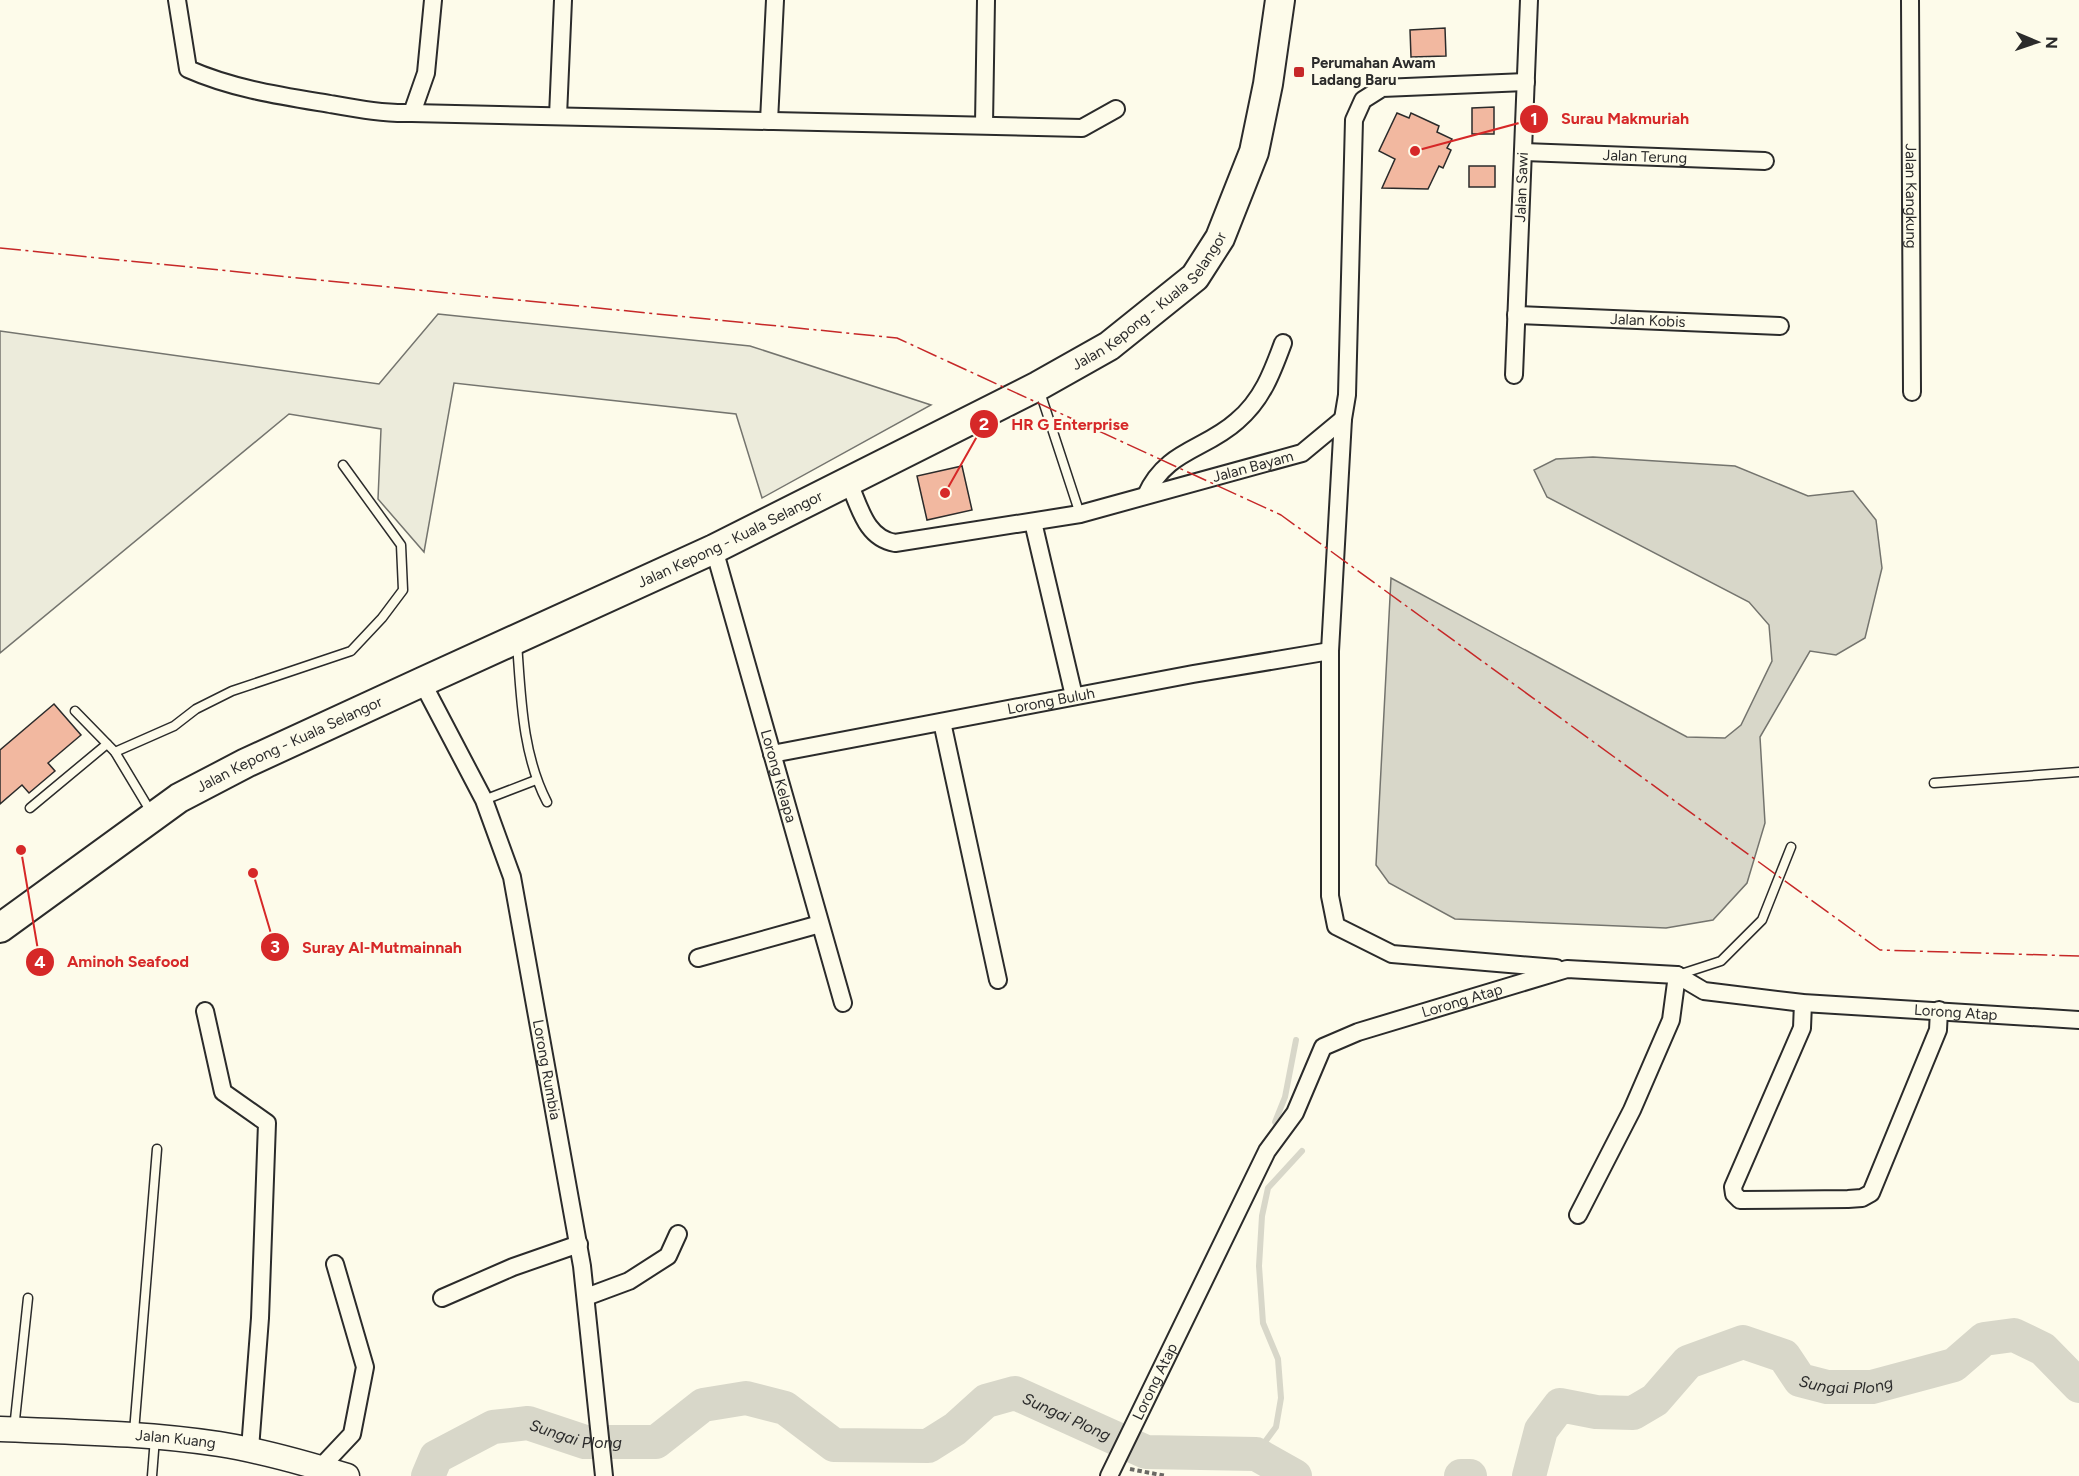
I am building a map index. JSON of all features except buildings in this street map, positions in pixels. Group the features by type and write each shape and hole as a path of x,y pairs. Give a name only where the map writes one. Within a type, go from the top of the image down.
{"highway":[{"name":"Jalan Kepong - Kuala Selangor","path":"0,928 179,798 246,763 714,549 1038,386 1109,346 1195,277 1220,238 1254,152 1268,84 1280,0"}],"main road":[{"name":"Jalan Kuang","path":"7,1429 144,1436 250,1449 347,1476"}],"street":[{"path":"177,0 188,69 215,81 276,95 392,114 984,124 1082,128 1116,109"},
{"path":"412,113 426,73 433,0"},
{"path":"558,116 563,0"},
{"path":"769,121 775,0"},
{"path":"984,124 986,0"},
{"name":"Jalan Sawi","path":"1514,375 1529,0"},
{"name":"Jalan Kangkung","path":"1910,0 1912,392"},
{"path":"1526,82 1382,88 1363,100 1354,120 1347,395 1343,419 1330,651 1330,896 1336,926 1392,954 1567,969"},
{"name":"Jalan Terung","path":"1523,152 1765,161"},
{"name":"Jalan Kobis","path":"1516,315 1780,326"},
{"path":"1146,495 1157,474 1176,456 1236,423 1258,401 1283,343"},
{"name":"Jalan Bayam","path":"849,483 867,525 883,541 895,543 1080,514 1302,453 1343,419"},
{"path":"1033,522 1074,696"},
{"name":"Lorong Kelapa","path":"714,549 843,1003"},
{"name":"Lorong Buluh","path":"772,754 1074,696 1330,651"},
{"name":"Lorong Rumbia","path":"422,682 484,800 512,877 579,1244 601,1426 604,1476"},
{"path":"942,722 998,980"},
{"path":"698,958 820,924"},
{"name":"Lorong Atap","path":"1114,1466 1267,1151 1295,1113 1323,1047 1358,1032 1567,969 1677,975 1704,991 1803,1003 2079,1020"},
{"path":"1578,1215 1632,1110 1671,1020 1677,975"},
{"path":"1803,1003 1802,1028 1732,1188 1740,1200 1848,1199 1862,1198 1871,1193 1938,1030 1939,1010"},
{"path":"205,1011 223,1092 267,1123 260,1318 250,1449"},
{"path":"586,1297 629,1281 668,1256 678,1234"},
{"path":"442,1298 513,1267 579,1244"},
{"path":"320,1468 352,1434 364,1367 335,1264"}],"lane":[{"path":"1038,386 1080,514"},
{"path":"115,752 174,726 196,709 232,691 351,651 382,618 403,590 401,545 343,465"},
{"path":"516,639 524,722 536,780 548,802"},
{"path":"75,711 115,752 154,818"},
{"path":"30,808 107,744"},
{"path":"1934,783 2079,772"},
{"path":"484,800 536,780"},
{"path":"1677,975 1720,962 1762,920 1791,847"},
{"path":"152,1476 144,1436 157,1149"},
{"path":"7,1429 28,1298"}],"path":[{"path":"1114,1466 1166,1476"}],"shaded area":[{"path":"438,314 750,346 931,405 762,498 736,414 454,383 424,552 378,499 381,429 289,414 0,653 0,331 379,384"},
{"path":"1593,457 1735,466 1808,496 1853,491 1876,520 1882,568 1865,638 1836,655 1810,651 1760,737 1765,823 1747,883 1713,920 1666,928 1455,919 1389,883 1376,865 1391,578 1687,737 1725,738 1741,725 1772,661 1769,625 1749,602 1547,497 1534,470 1556,459"}],"waterway":[{"path":"1281,1129 1275,1122 1285,1097 1296,1040"},
{"path":"1256,1454 1276,1427 1281,1398 1278,1359 1263,1323 1259,1266 1262,1216 1268,1188 1302,1151"},
{"name":"Sungai Plong","path":"1529,1476 1541,1430 1560,1405 1596,1412 1633,1413 1655,1400 1688,1362 1743,1342 1784,1356 1800,1380 1827,1387 1872,1387 1954,1365 1984,1339 2014,1335 2043,1349 2079,1386"},
{"name":"Sungai Plong","path":"428,1476 436,1457 493,1427 528,1423 585,1442 656,1442 703,1405 746,1398 785,1408 834,1445 928,1446 955,1429 986,1401 1015,1393 1146,1452 1256,1454 1295,1476"},
{"name":"Sungai Plong","path":"1461,1476 1470,1476"}],"power":[{"path":"0,248 897,338 1281,515 1880,950 2079,956"}],"place":[{"name":"Perumahan Awam Ladang Baru","path":"1299,72"},
{"name":"Surau Makmuriah","path":"1415,151"},
{"name":"HR G Enterprise","path":"945,493"},
{"name":"Aminoh Seafood","path":"21,850"},
{"name":"Suray Al-Mutmainnah","path":"253,873"}]}
